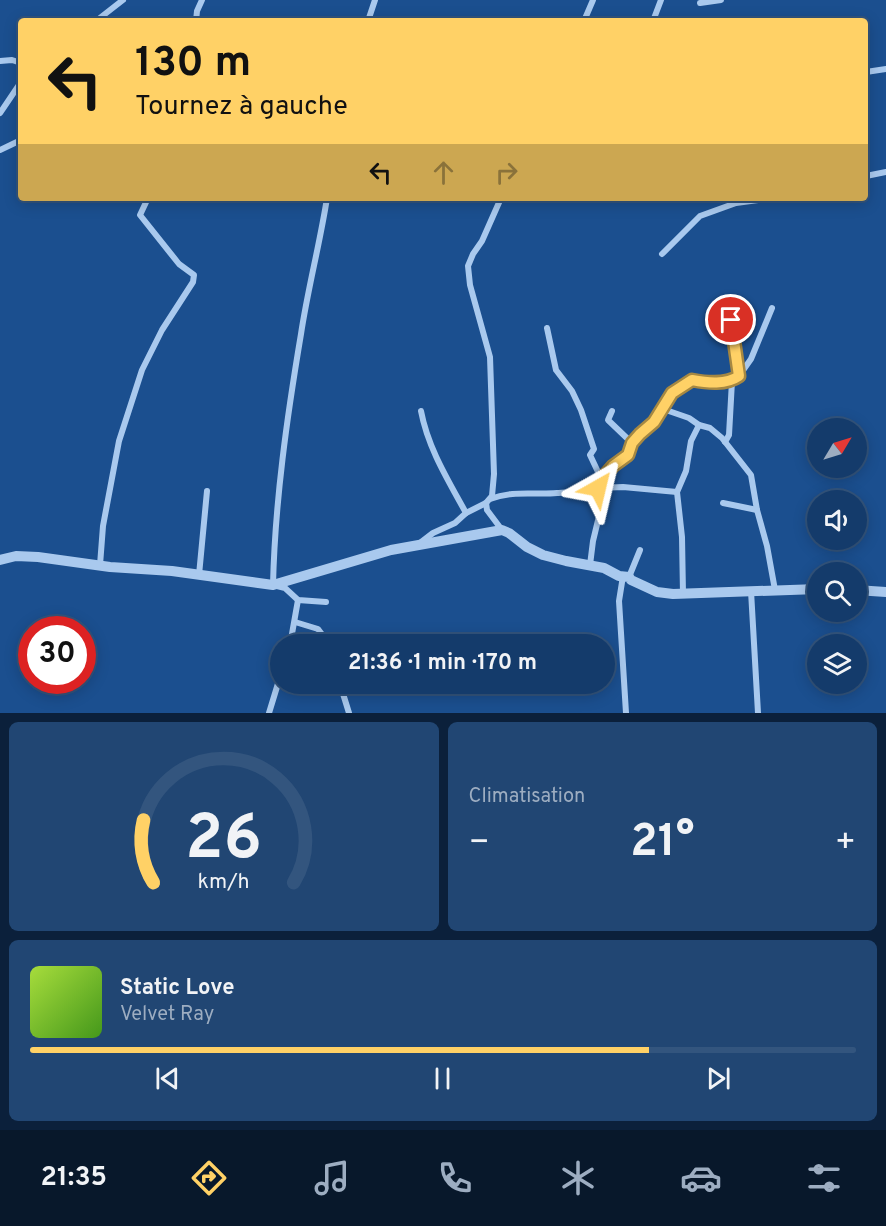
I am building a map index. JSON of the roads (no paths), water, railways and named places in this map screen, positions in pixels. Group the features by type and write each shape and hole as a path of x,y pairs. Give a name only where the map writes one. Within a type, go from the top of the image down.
{"street":[{"path":"100,18 123,0"},
{"path":"196,18 202,0"},
{"path":"369,18 375,0"},
{"path":"585,18 593,0"},
{"path":"654,18 661,0"},
{"path":"700,3 720,0"},
{"path":"0,61 18,62"},
{"path":"868,72 886,69"},
{"path":"0,113 18,86"},
{"path":"0,150 18,141"},
{"path":"868,176 886,172"},
{"path":"100,565 103,526 119,441 138,380 162,330 193,282 194,275 179,264 140,215 147,201"},
{"path":"273,585 275,523 288,414 326,201"},
{"path":"500,201 482,242 468,266 470,285 490,357 494,474 492,496 488,501 487,510 502,530 534,551 566,561 604,567 657,592 682,594 807,589"},
{"path":"662,254 700,216 731,201"},
{"path":"730,306 739,376"},
{"path":"599,487 613,466 628,455 632,443 654,422 672,393 692,380 710,383 732,381 739,376 752,359 772,308"},
{"path":"547,328 556,370 572,391 581,410 594,449 590,455 599,474 600,512 592,541 590,565"},
{"path":"725,442 729,435 732,381"},
{"path":"663,409 710,428 725,442 751,475 775,590"},
{"path":"421,411 424,429 439,463 466,513"},
{"path":"612,411 608,420 632,443"},
{"path":"682,594 682,537 677,492 686,471 691,441 699,425"},
{"path":"418,545 433,533 455,523 466,513 488,501 517,492 557,493 586,491 599,487 677,492"},
{"path":"199,575 207,491"},
{"path":"723,503 757,510"},
{"path":"273,585 365,556 502,530"},
{"path":"626,713 619,601 626,576 640,550"},
{"path":"0,560 16,556 38,557 199,575 273,585 285,588 298,600 326,602"},
{"path":"751,591 758,713"},
{"path":"867,591 886,592"},
{"path":"292,634 298,600"},
{"path":"295,622 318,629 322,634"},
{"path":"269,713 275,694"},
{"path":"343,694 349,713"}]}
